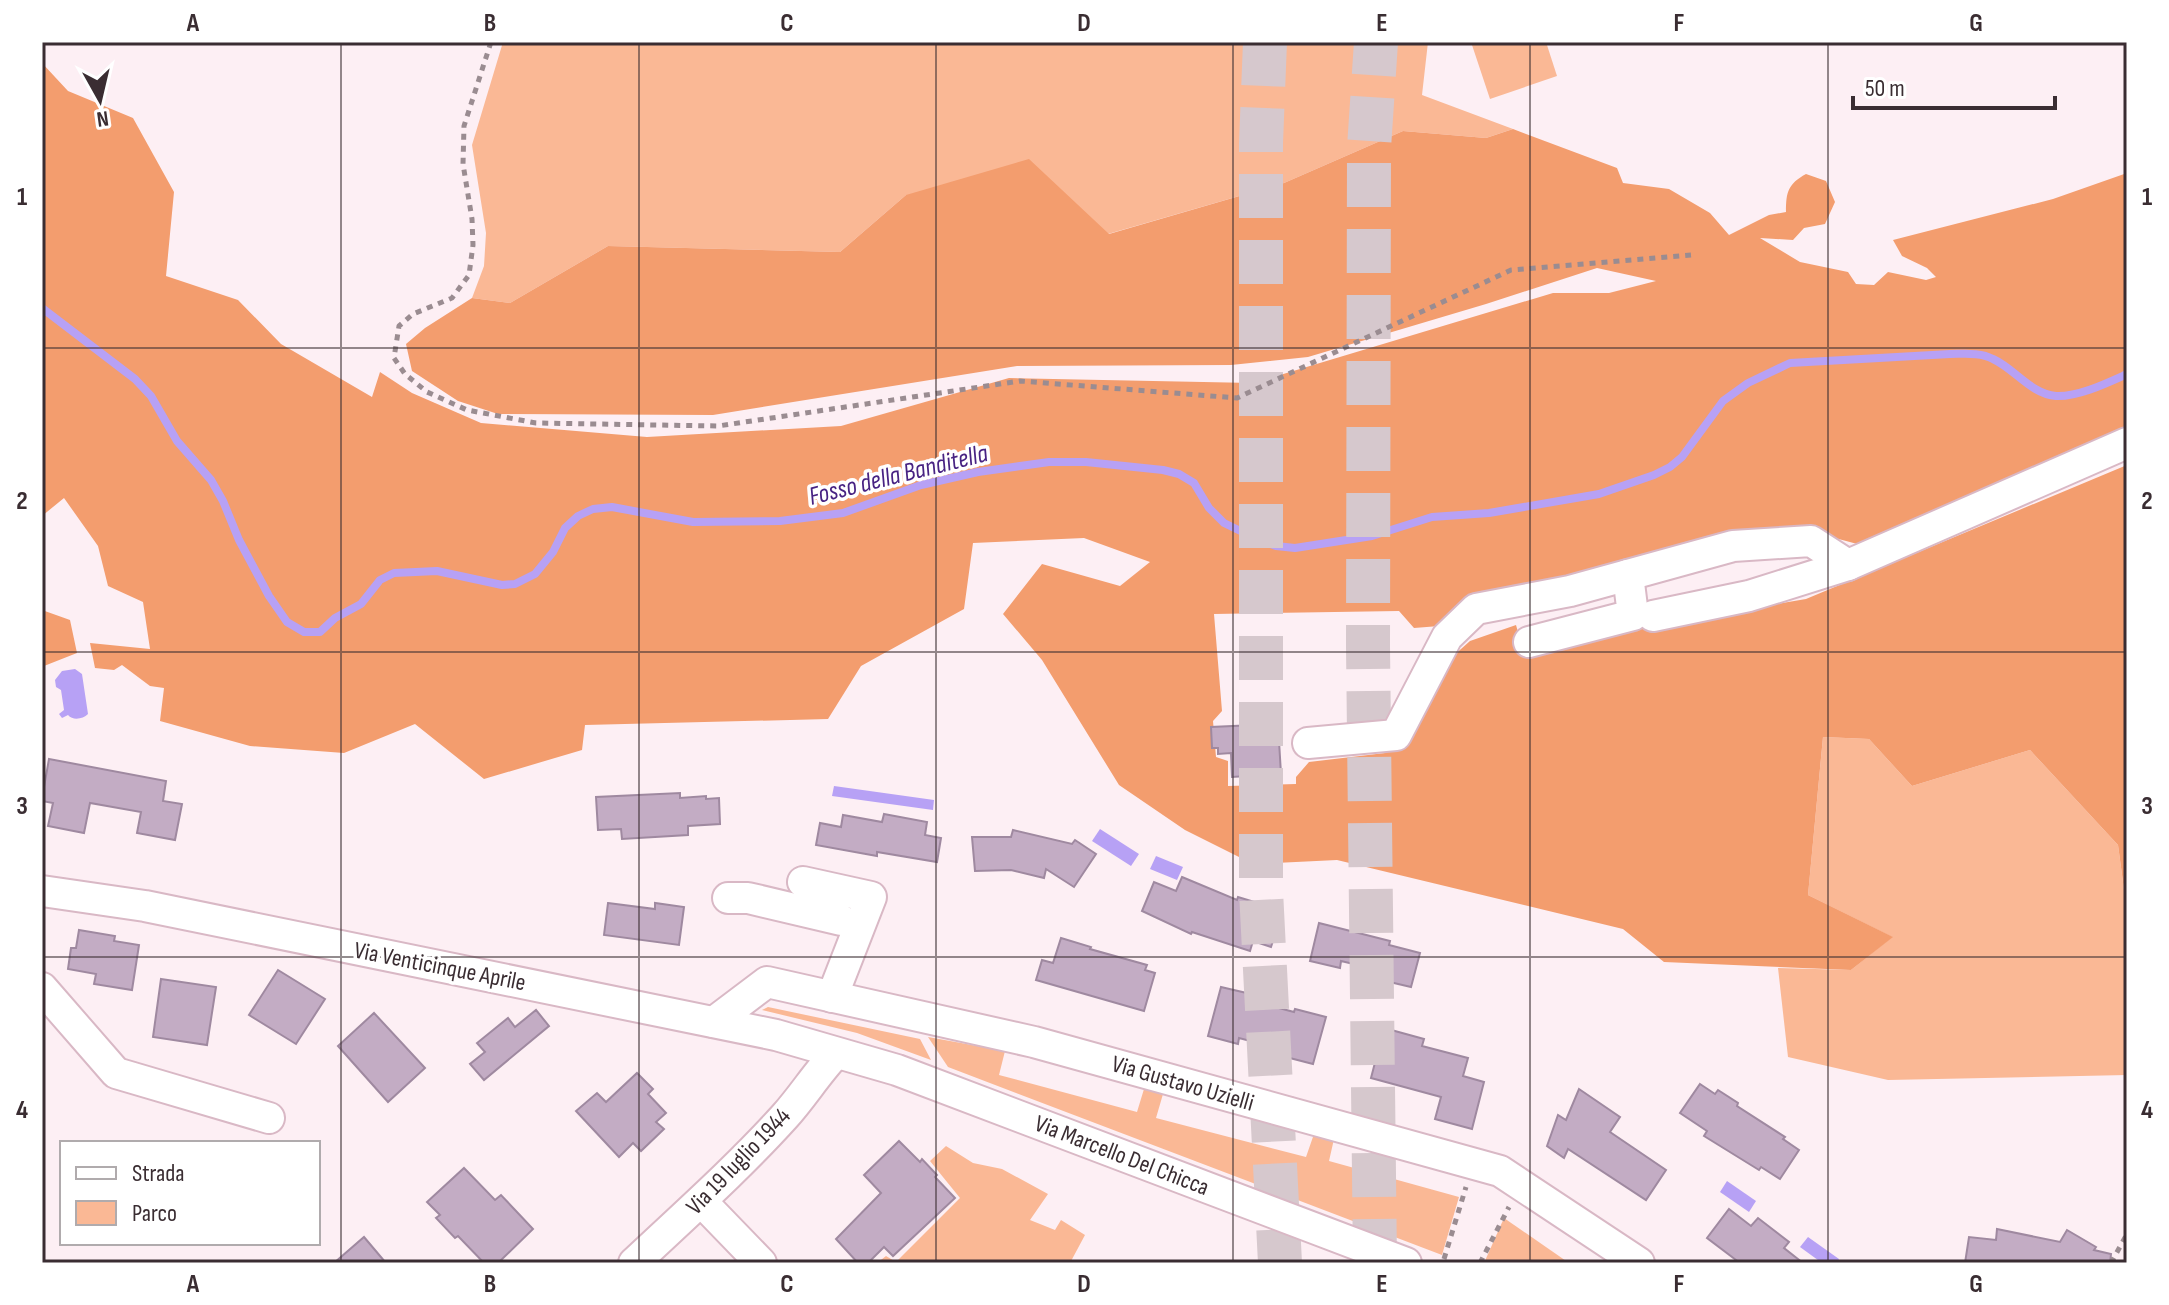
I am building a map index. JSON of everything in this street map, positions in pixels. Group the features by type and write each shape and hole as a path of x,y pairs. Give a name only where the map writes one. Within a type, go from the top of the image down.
{"street":[{"path":"1653,616 1749,596 1848,565 2127,443"},
{"path":"1308,743 1396,735 1447,637 1476,609 1570,591 1733,546 1811,541 1848,565"},
{"path":"1529,642 1633,615 1628,575"},
{"name":"Via Venticinque Aprile","path":"42,891 145,906 714,1022 776,1035 836,1053"},
{"path":"728,898 821,900 871,897 832,997"},
{"name":"Via Gustavo Uzielli","path":"714,1022 767,982 1034,1042 1500,1171 1639,1263"},
{"path":"42,988 116,1073 269,1118"},
{"name":"Via 19 luglio 1944","path":"634,1263 787,1114 836,1053"},
{"name":"Via Marcello Del Chicca","path":"836,1053 897,1070 1406,1263"},
{"path":"701,1201 761,1263"}],"path":[{"path":"491,42 464,126 463,164 473,245 469,275 452,298 413,314 399,326 394,358 405,374 427,392 467,410 536,423 718,426 1020,381 1237,398 1511,270 1691,255"},
{"path":"1444,1259 1468,1179"},
{"path":"1480,1263 1513,1198"},
{"path":"2111,1263 2127,1234"}],"green space":[{"path":"503,42 1428,42 1422,95 1513,129 1486,138 1403,131 1284,183 1108,234 906,195 840,252 608,246 510,303 472,298 484,266 486,233 472,145"},
{"path":"1471,42 1546,42 1557,76 1490,99"},
{"path":"1823,737 1869,739 1912,786 2030,750 2118,845 2127,912 2127,1075 1888,1080 1788,1057 1778,968 1851,970 1892,937 1808,895"},
{"path":"768,1007 920,1039 931,1060 857,1033 762,1010"},
{"path":"928,1037 1005,1051 999,1075 1137,1112 1144,1089 1163,1094 1156,1118 1306,1157 1314,1134 1334,1139 1329,1161 1459,1197 1442,1255 948,1067"},
{"path":"946,1146 973,1163 1002,1169 1048,1194 1030,1220 1055,1230 1061,1220 1085,1235 1070,1263 877,1263 886,1256 896,1262 960,1198 930,1161"},
{"path":"1504,1218 1569,1263 1484,1263"}],"shaded area":[{"path":"42,63 68,91 133,118 174,192 166,276 238,300 281,344 372,397 380,372 412,393 481,423 647,437 841,426 1009,378 1253,383 1553,293 1609,293 1656,281 1597,268 1308,357 1231,365 1017,366 713,415 498,414 458,401 412,371 406,344 472,298 510,303 608,246 840,252 906,195 1029,159 1109,234 1284,183 1403,131 1486,138 1513,129 1617,168 1623,183 1669,189 1710,213 1729,235 1769,215 1786,212 1789,189 1806,174 1826,181 1835,202 1825,224 1804,228 1793,240 1760,238 1800,262 1848,272 1856,284 1874,285 1888,272 1926,280 1936,277 1927,268 1902,256 1893,240 2053,199 2127,173 2127,435 1861,545 1820,534 1452,625 1414,628 1399,611 1214,614 1222,711 1213,721 1216,757 1228,761 1228,786 1296,784 1296,777 1309,762 1385,753 1406,739 1443,665 1470,641 1516,625 1524,653 1662,624 1806,599 2127,465 2127,912 2118,845 2030,750 1912,786 1869,739 1823,737 1808,895 1893,937 1851,970 1664,962 1623,929 1337,860 1253,864 1185,830 1119,785 1042,660 1003,614 1042,564 1120,586 1150,562 1084,538 973,543 964,609 861,666 828,719 585,725 582,750 484,779 415,724 344,753 250,746 160,721 164,688 150,686 122,665 114,670 95,668 90,643 150,649 143,602 108,586 98,546 64,498 42,516"},
{"path":"42,610 70,620 77,653 44,666 42,718"},
{"path":"75,669 82,674 88,714 78,719 68,715 62,718 59,714 64,710 61,690 56,687 55,680 62,671"},
{"path":"834,786 934,800 933,810 832,796"},
{"path":"1100,829 1139,854 1131,866 1092,841"},
{"path":"1156,856 1183,867 1177,880 1150,869"},
{"path":"1727,1181 1756,1201 1749,1212 1720,1192"},
{"path":"1808,1237 1839,1259 1837,1263 1822,1263 1800,1247"}],"building":[{"path":"1278,724 1281,774 1232,777 1231,753 1218,754 1218,748 1212,748 1211,727"},
{"path":"49,759 166,781 163,801 182,804 175,840 137,833 141,812 90,803 84,833 48,826 53,803 42,801 42,798"},
{"path":"680,793 680,798 719,798 720,824 688,826 688,835 622,839 621,829 598,830 596,797"},
{"path":"884,814 927,822 925,835 941,838 937,862 877,852 877,856 816,845 820,823 841,827 843,815 882,822"},
{"path":"1013,830 1072,844 1075,840 1096,854 1074,887 1046,869 1044,878 1011,870 975,871 972,837 1011,837"},
{"path":"1182,877 1237,900 1238,897 1264,905 1261,913 1280,919 1271,947 1253,941 1250,951 1191,934 1142,911 1154,882 1176,891"},
{"path":"608,903 655,909 655,903 684,907 679,945 604,935"},
{"path":"1319,923 1390,941 1389,945 1420,953 1411,987 1381,980 1383,971 1341,961 1340,968 1310,961"},
{"path":"79,930 115,936 114,941 139,945 132,990 94,984 96,974 68,969 71,948 76,948"},
{"path":"1061,938 1147,965 1145,970 1155,973 1144,1011 1036,980 1042,960 1053,963"},
{"path":"278,970 325,999 296,1044 249,1015"},
{"path":"161,979 216,987 207,1045 153,1037"},
{"path":"1221,987 1251,994 1249,1000 1326,1017 1313,1064 1282,1056 1284,1050 1239,1038 1238,1044 1208,1036"},
{"path":"536,1010 549,1026 484,1080 470,1064 485,1052 477,1043 508,1018 515,1027"},
{"path":"374,1013 425,1068 388,1102 338,1046"},
{"path":"1384,1028 1424,1039 1422,1046 1468,1058 1463,1076 1484,1082 1472,1129 1435,1119 1441,1097 1371,1078"},
{"path":"637,1073 653,1089 648,1094 666,1113 656,1122 664,1129 641,1151 633,1143 619,1157 576,1111 597,1093 606,1102"},
{"path":"1700,1084 1715,1094 1718,1090 1738,1103 1737,1106 1785,1137 1783,1139 1799,1150 1780,1179 1761,1167 1759,1170 1704,1136 1707,1131 1680,1113"},
{"path":"1579,1089 1620,1117 1610,1132 1666,1170 1646,1200 1568,1149 1564,1158 1547,1146 1558,1115 1566,1120"},
{"path":"899,1141 920,1162 922,1159 955,1198 893,1256 884,1247 868,1263 858,1263 836,1239 881,1193 864,1175"},
{"path":"464,1168 495,1200 501,1195 533,1229 498,1263 484,1263 436,1218 440,1215 427,1202"},
{"path":"1729,1209 1751,1226 1758,1218 1789,1242 1784,1248 1803,1263 1740,1263 1707,1238"},
{"path":"1997,1229 2060,1242 2067,1230 2096,1247 2094,1250 2111,1254 2110,1263 1965,1263 1969,1237 1996,1240"},
{"path":"364,1237 386,1263 334,1263"}],"waterway":[{"name":"Fosso della Banditella","path":"42,308 135,379 151,396 177,441 211,480 269,596 287,622 304,632 320,632 335,618 361,604 380,580 394,573 437,571 502,585 515,584 535,574 553,552 565,528 578,516 593,509 612,507 693,522 780,521 843,513 921,485 978,472 1049,462 1086,462 1179,474 1194,483 1209,508 1224,523 1276,546 1295,548 1372,536 1432,517 1489,513 1599,494 1654,475 1682,457 1723,401 1748,383 1790,363 1977,354 2001,363 2039,391 2056,396 2083,392 2127,374"}],"tunnel":[{"path":"1265,42 1261,143 1261,891 1280,1263"},
{"path":"1375,1263 1368,646 1369,148 1376,42"}]}
